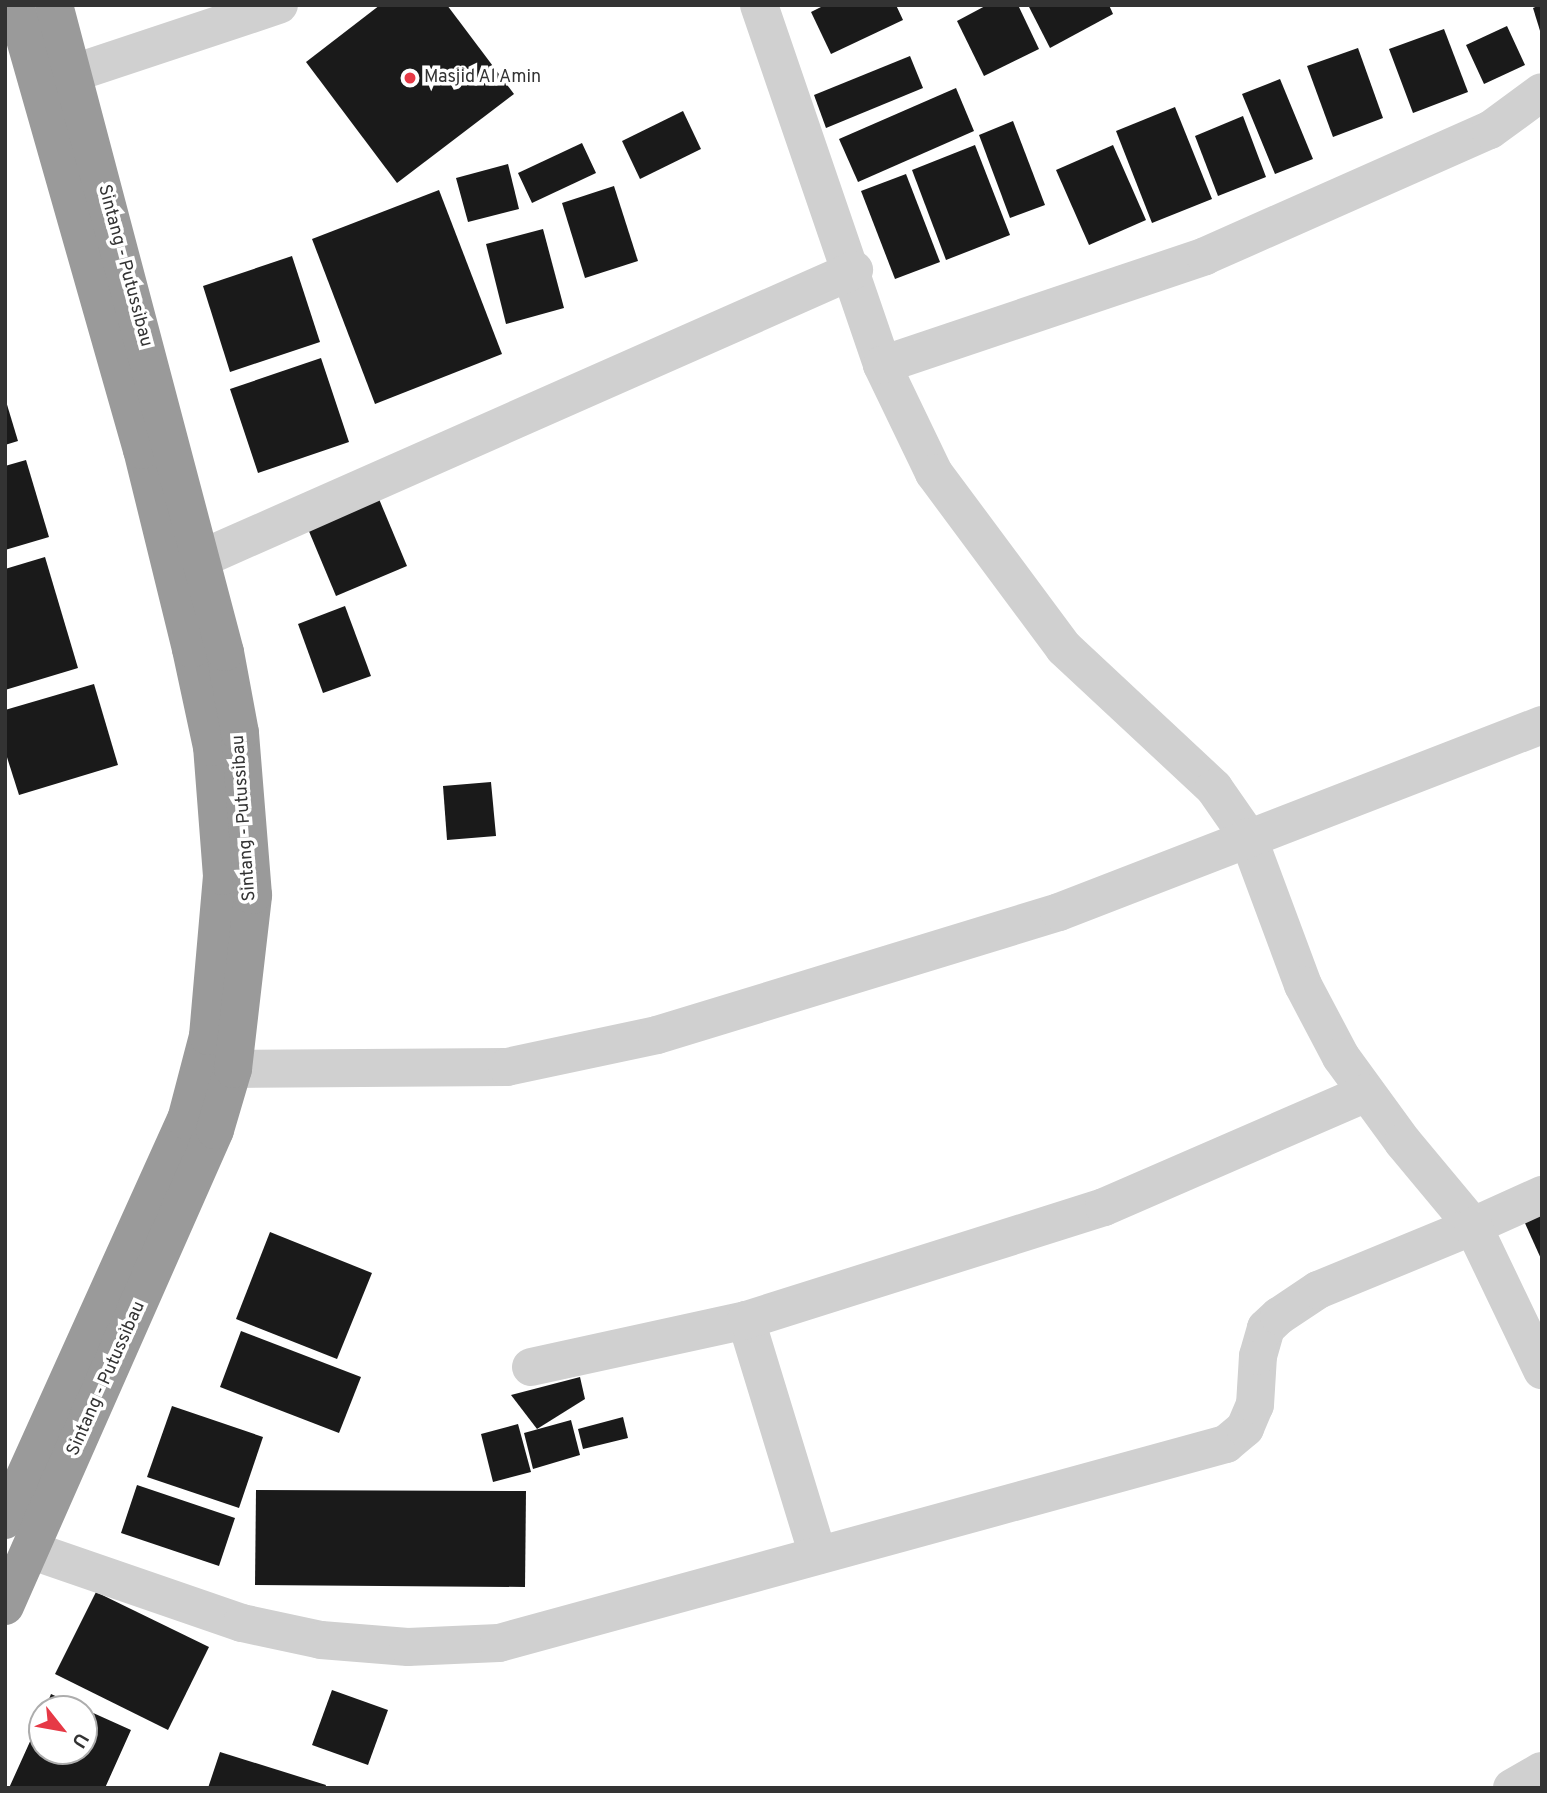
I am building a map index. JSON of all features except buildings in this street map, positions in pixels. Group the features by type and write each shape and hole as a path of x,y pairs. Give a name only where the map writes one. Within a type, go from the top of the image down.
{"highway":[{"name":"Sintang - Putussibau","path":"5,1520 187,1120 208,1036 222,876 212,747 191,649 142,450 15,5"},
{"name":"Sintang - Putussibau","path":"5,1606 183,1206 233,1069 253,895 240,733 203,558 54,5"}],"street":[{"path":"74,73 279,5"},
{"path":"759,5 854,270 883,365 934,473 1064,648 1204,778 1248,837 1303,985 1366,1093 1473,1226 1542,1370"},
{"path":"883,365 1205,256 1490,131 1542,92"},
{"path":"203,558 854,270"},
{"path":"233,1069 468,1069 608,1046 832,985 1059,912 1542,725"},
{"path":"531,1367 746,1320 1104,1207 1366,1093"},
{"path":"30,1549 242,1623 321,1640 408,1647 499,1643 1226,1444 1245,1427 1255,1405 1258,1356 1266,1328 1279,1316 1318,1290 1542,1195"},
{"path":"746,1320 818,1555"},
{"path":"1512,1788 1542,1771"}],"place":[{"name":"Masjid Al Amin","path":"410,78"}]}
